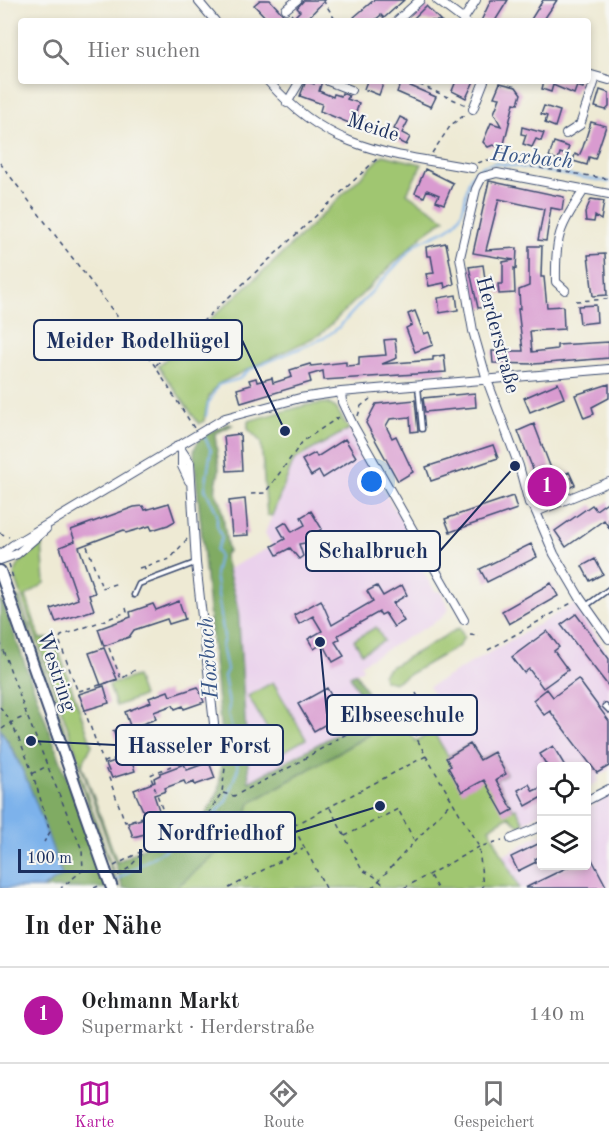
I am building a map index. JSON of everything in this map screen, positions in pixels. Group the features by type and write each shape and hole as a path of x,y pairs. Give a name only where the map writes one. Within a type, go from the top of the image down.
{"main road":[{"name":"Westring","path":"0,571 109,878"}],"street":[{"path":"286,9 297,0"},
{"path":"400,18 420,0"},
{"path":"437,0 461,18"},
{"path":"465,18 476,0"},
{"path":"200,1 213,18"},
{"path":"592,75 609,80"},
{"name":"Meide","path":"271,84 287,103 309,121 332,134 383,153 471,168"},
{"path":"287,103 298,84"},
{"path":"336,84 351,90"},
{"path":"473,109 483,84"},
{"path":"566,134 580,125 590,84"},
{"path":"480,176 497,173 609,194"},
{"name":"Herderstraße","path":"480,176 460,257 473,331 526,487 527,499 535,509 554,554 609,639"},
{"path":"565,290 556,282 556,242 559,232 584,190"},
{"path":"0,558 13,545 180,449 197,434 225,418 300,398 341,392 609,369"},
{"path":"341,392 342,402 353,425 464,620"},
{"path":"180,449 190,463 196,563 214,724 212,733"},
{"path":"535,509 609,482"},
{"path":"591,798 609,789"},
{"path":"511,839 537,828"}],"lane":[{"path":"471,168 480,176"},
{"path":"418,385 422,429"},
{"path":"134,595 139,584 196,563"},
{"path":"586,606 609,589"}],"path":[{"path":"323,0 334,18"},
{"path":"418,84 473,109 451,125 427,162"},
{"path":"155,366 383,153"},
{"path":"471,168 486,160 609,179"},
{"path":"0,163 155,366 197,434"},
{"path":"576,301 609,299"},
{"path":"358,420 361,406 373,396"},
{"path":"251,494 265,494 303,441 342,415"},
{"path":"0,533 10,537"},
{"path":"139,568 170,559 189,536"},
{"path":"87,546 102,588 118,583"},
{"path":"144,566 146,573"},
{"path":"488,651 574,601"},
{"path":"126,608 127,612 61,636 59,640 124,822 163,811 150,775 171,766"},
{"path":"470,635 479,636"},
{"path":"0,642 27,716 82,850 83,870 61,888"},
{"path":"109,648 121,679"},
{"path":"78,691 121,679 135,670"},
{"path":"416,693 419,699 420,717 416,737 478,847 483,888"},
{"path":"407,698 420,717"},
{"path":"386,707 399,699 406,717"},
{"path":"394,706 418,730"},
{"path":"0,707 10,723 32,774 51,832 44,842"},
{"path":"222,792 234,796 292,766 387,710"},
{"path":"2,729 27,716"},
{"path":"134,727 140,744 144,744"},
{"path":"94,888 146,849 207,816 222,792 225,768 223,744"},
{"path":"103,762 146,750"},
{"path":"326,888 293,826 426,756"},
{"path":"32,774 47,766"},
{"path":"372,888 452,801"},
{"path":"329,807 362,870 380,880 387,888"},
{"path":"345,837 398,809 414,842"},
{"path":"404,888 478,847 496,841"},
{"path":"229,888 304,848"},
{"path":"109,878 129,868 146,849"},
{"path":"429,874 437,888"}],"shaded area":[{"path":"349,429 423,558 419,565 435,591 441,592 449,609 440,619 361,664 363,669 350,676 371,715 249,782 238,607 228,569 272,546 265,533 294,460"},
{"path":"574,604 609,653 609,770 597,777 599,781 591,786 591,762 537,762 537,815 524,823 516,808 513,810 496,780 494,752 480,760 448,757 433,731 436,729 425,710 438,702 429,687"},
{"path":"609,796 609,888 519,888 503,856 537,836 537,870 591,870 591,807"}],"green space":[{"path":"383,155 422,164 407,193 445,219 423,235 321,334 218,384 209,396 204,421 199,424 158,366 277,259"},
{"path":"327,403 336,408 349,429 294,460 272,516 267,515 261,442 248,429 248,421 307,405"},
{"path":"228,424 232,425 215,434 219,469 216,493 221,502 228,551 224,556 238,607 249,782 371,715 350,676 356,673 375,707 382,703 398,723 394,726 391,722 250,803 241,832 176,888 123,888 115,863 205,815 219,790 222,748 225,747 221,733 194,454 201,438"},
{"path":"42,543 45,583 26,596 40,639 54,638 92,745 82,765 117,862 115,863 14,574 19,564"},
{"path":"16,597 19,598 119,888 117,888"},
{"path":"0,601 2,601 107,888 42,888 62,876 14,751 0,729"},
{"path":"376,627 384,641 362,653 354,640"},
{"path":"459,628 464,637 459,646 394,683 384,680 383,675 387,669"},
{"path":"136,676 143,696 116,706 109,685"},
{"path":"273,682 306,739 281,753 248,696"},
{"path":"401,721 416,741 433,731 448,756 470,744 480,760 494,752 506,774 496,780 524,823 519,826 509,816 489,828 519,888 176,888 241,832 250,803 392,722 394,725"}],"water":[{"path":"0,729 28,782 62,876 42,888 0,888"}],"building":[{"path":"260,0 270,0 286,18 266,18 254,5"},
{"path":"304,0 325,0 308,18 293,18 300,11 297,8"},
{"path":"374,0 404,0 384,18 381,15 378,18 354,17"},
{"path":"491,0 508,0 497,18 482,18"},
{"path":"543,0 557,0 545,18 532,18"},
{"path":"426,6 438,18 414,18"},
{"path":"305,84 321,84 319,91 333,97 334,94 341,96 342,93 349,96 347,99 359,103 355,115 364,118 361,128 320,111 322,104 300,96"},
{"path":"366,84 383,84 379,95 364,89"},
{"path":"400,84 406,84 436,97 431,107 397,92"},
{"path":"455,84 473,84 466,98 452,91"},
{"path":"500,84 516,87 521,94 518,104 514,103 503,148 493,145 488,147 483,142 491,123 501,126 494,113 500,98 494,97"},
{"path":"543,84 584,84 583,88 577,86 574,94 553,85 551,92 542,89"},
{"path":"600,90 609,93 609,107 606,110 595,107"},
{"path":"544,106 560,111 555,127 545,123 547,116 541,114"},
{"path":"400,117 408,121 402,133 410,137 406,145 394,139 398,131 394,129"},
{"path":"591,122 606,126 595,159 589,157 587,165 573,161 575,154 579,156"},
{"path":"522,127 544,133 541,141 536,139 532,147 523,144 526,135 521,134"},
{"path":"554,142 569,147 566,155 560,153 558,160 549,157"},
{"path":"425,169 453,183 444,204 436,201 439,195 427,190 424,197 415,193"},
{"path":"489,181 564,197 562,210 551,208 546,241 538,240 544,209 499,199 486,250 517,248 516,269 514,268 515,293 499,294 498,284 503,284 503,262 514,260 473,253"},
{"path":"591,199 604,201 601,220 595,216 594,222 586,221 585,213"},
{"path":"446,243 454,284 445,288 444,283 429,286 426,274 434,273 431,256 427,256 426,247"},
{"path":"529,246 542,246 541,277 544,277 547,307 563,306 564,329 530,331 532,352 557,349 557,345 609,342 609,358 534,364 493,363 492,351 523,351 518,309 520,309 519,290 529,286"},
{"path":"605,254 607,295 593,296 588,255"},
{"path":"483,265 489,307 478,308 469,267"},
{"path":"456,295 458,310 440,313 438,298"},
{"path":"596,305 597,322 580,324 578,306"},
{"path":"415,311 424,334 429,332 433,345 415,352 406,328 412,325 408,314"},
{"path":"395,339 397,358 382,364 433,360 433,357 444,355 446,372 324,380 323,371 309,375 311,382 241,403 237,389 251,385 249,380 256,378 257,382 272,378 273,383 292,377 290,370 310,364 311,366 346,362 346,366 359,365 359,357 386,355 384,340"},
{"path":"558,383 564,398 530,412 524,398"},
{"path":"609,384 609,398 592,407 594,414 584,418 575,395"},
{"path":"475,393 476,407 425,412 423,398"},
{"path":"415,400 418,431 411,432 410,417 390,419 386,426 392,438 396,436 413,472 398,481 366,423 376,404"},
{"path":"534,424 555,479 569,472 575,485 545,500 518,431"},
{"path":"240,434 242,470 227,471 224,436"},
{"path":"345,439 356,457 323,478 319,471 311,476 302,460 315,453 317,457"},
{"path":"493,445 498,458 431,481 426,467"},
{"path":"513,496 517,509 450,532 445,519"},
{"path":"245,499 248,535 232,536 229,501"},
{"path":"609,501 609,528 604,520 566,547 555,531 592,505 596,510"},
{"path":"169,503 175,521 168,525 152,530 150,526 126,533 124,530 79,547 95,593 89,595 94,610 56,622 51,609 78,599 60,547 75,541 71,530 134,507 143,506 145,510"},
{"path":"311,511 322,529 312,535 310,542 299,544 303,556 299,559 290,548 277,555 272,546 285,539 278,527 286,522 292,532 305,525 301,517"},
{"path":"531,544 537,557 487,582 480,569"},
{"path":"595,559 603,574 590,581 582,566"},
{"path":"551,583 558,596 509,624 502,611"},
{"path":"402,585 407,595 393,603 404,621 394,627 385,613 381,615 379,612 338,635 340,639 335,642 344,656 333,662 323,643 314,649 308,639 322,631 313,616 299,624 294,615 321,600 332,625 373,601 367,591 377,586 383,596"},
{"path":"179,601 185,619 169,624 167,619 134,630 129,637 104,646 98,629 131,617 130,612 153,604 156,610"},
{"path":"576,614 609,659 609,687 561,625"},
{"path":"547,631 559,647 554,651 568,670 543,688 529,669 524,673 512,657"},
{"path":"104,648 117,679 101,685 89,653"},
{"path":"578,679 609,721 609,766 597,773 591,762 589,762 550,711 544,715 533,700 547,689 553,697"},
{"path":"104,686 109,703 85,710 79,694"},
{"path":"198,687 204,702 184,709 183,706 175,709 173,705 154,712 156,719 131,728 125,712 151,702 149,698 168,691 170,696"},
{"path":"327,688 342,715 314,731 298,704"},
{"path":"129,725 138,750 124,755 113,731"},
{"path":"470,744 480,760 494,752 506,774 496,780 513,810 504,815 484,780 462,792 448,767 451,766 446,758"},
{"path":"553,746 563,762 545,762 540,754"},
{"path":"130,756 135,771 112,778 106,764"},
{"path":"209,762 215,778 195,785 194,782 186,785 184,781 165,788 166,791 154,795 159,810 145,815 134,790 155,782 154,778 160,773 184,764 187,770"},
{"path":"529,784 533,791 537,789 537,800 526,806 518,790"},
{"path":"151,816 157,831 133,837 128,823"},
{"path":"537,844 536,862 518,871 511,857"},
{"path":"591,858 607,888 525,888 562,870 591,870"}],"waterway":[{"name":"Hoxbach","path":"206,416 208,404 218,385 239,379 249,370 324,338 338,328 414,246 454,224 464,206 470,179 474,172 482,166 495,163 609,182"},
{"name":"Hoxbach","path":"114,881 194,832 207,827 226,801 238,768 228,714 229,705 224,676 227,670 222,646 224,637 215,574 219,556 216,550 222,538 217,525 217,513 205,489 211,450 204,436"}],"place":[{"name":"Meider Rodelhügel","path":"285,431"},
{"name":"Schalbruch","path":"515,466"},
{"name":"Ochmann Markt","path":"547,487"},
{"name":"Elbseeschule","path":"320,642"},
{"name":"Hasseler Forst","path":"31,741"},
{"name":"Nordfriedhof","path":"380,806"}]}
